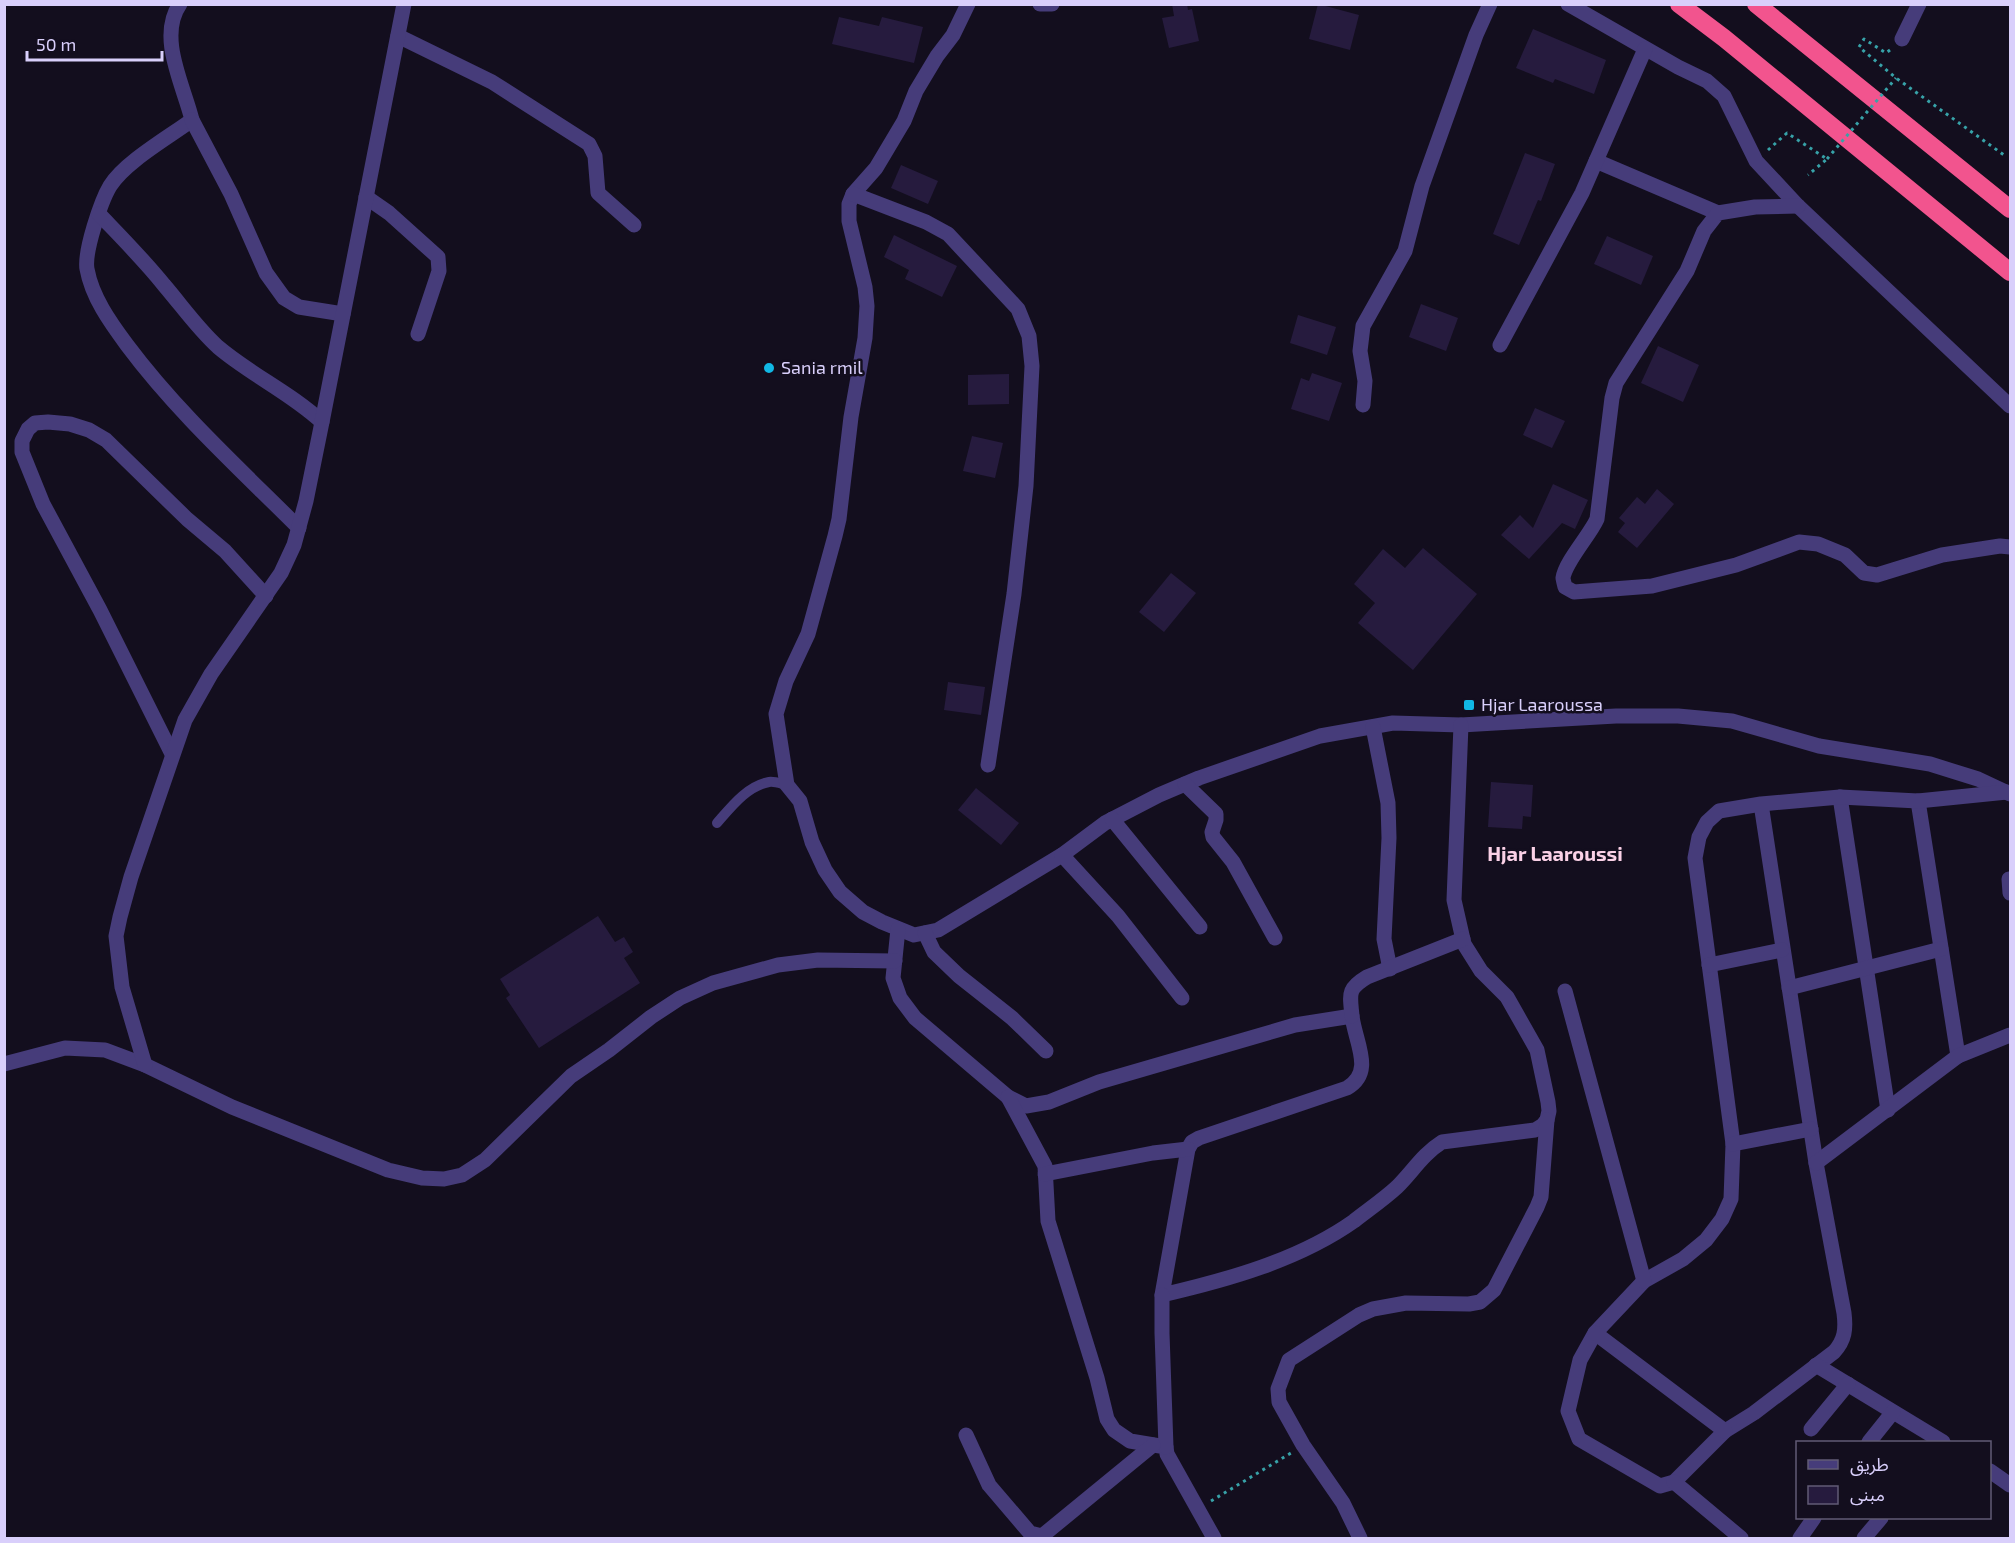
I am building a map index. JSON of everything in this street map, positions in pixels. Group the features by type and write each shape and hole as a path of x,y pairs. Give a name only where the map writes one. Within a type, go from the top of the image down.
{"highway":[{"path":"1679,4 1734,46 2010,272"},
{"path":"1756,4 2010,209"}],"street":[{"path":"180,4 174,13 170,39 192,120 231,194 266,273 284,298 299,307 343,314"},
{"path":"145,1065 122,987 116,936 131,878 185,720 211,674 288,561 299,528 404,4"},
{"path":"968,4 952,35 916,91 904,121 876,168 853,194 848,213 865,287 867,306 865,338 851,417 839,519 808,634 794,660 777,708 778,733 787,785 800,801 812,842 825,870 840,892 863,912 914,935 938,930 1062,855 1112,819 1159,795 1320,736 1393,723 1461,725 1616,716 1678,716 1732,721 1819,746 1930,764 1978,779 2009,793"},
{"path":"1040,4 1052,4"},
{"path":"1363,405 1365,381 1360,351 1364,326 1404,251 1422,186 1476,35 1490,4"},
{"path":"1568,4 1645,49 1707,81 1724,96 1756,161 1798,206 1962,358 2010,406"},
{"path":"1902,39 1919,4"},
{"path":"398,36 492,82 590,144 594,156 598,193 634,225"},
{"path":"1500,345 1571,214 1645,49"},
{"path":"192,120 117,177 99,214 88,248 86,260 90,281 108,318 174,404 299,528"},
{"path":"1596,161 1718,213 1755,207 1798,206"},
{"path":"853,194 926,222 948,234 1018,309 1029,336 1032,388 1026,486 1014,594 988,765"},
{"path":"366,196 438,257 439,271 418,334"},
{"path":"1718,213 1704,231 1687,271 1616,383 1612,398 1598,519 1591,533 1569,562 1563,578 1565,587 1574,592 1652,586 1736,565 1799,542 1818,544 1845,555 1864,573 1877,576 1942,555 2000,546 2010,547"},
{"path":"99,214 154,272 218,347 309,410 322,422"},
{"path":"172,754 100,610 43,504 22,452 22,441 28,429 35,423 70,424 89,430 106,441 187,519 225,551 266,596"},
{"path":"1360,1539 1342,1503 1303,1445 1279,1402 1278,1389 1289,1360 1359,1315 1373,1309 1406,1303 1438,1302 1461,1305 1480,1302 1494,1290 1541,1197 1548,1102 1537,1050 1506,998 1481,971 1463,939 1454,900 1461,725"},
{"path":"1373,727 1388,803 1389,838 1384,939 1390,969"},
{"path":"1185,784 1216,814 1213,837 1233,862 1275,938"},
{"path":"1761,804 1816,1163 1846,1326 1840,1345 1834,1352 1754,1413 1725,1431 1674,1482 1660,1486 1579,1439 1568,1411 1580,1360 1595,1333 1644,1281 1683,1259 1706,1240 1722,1219 1731,1199 1733,1144 1695,858 1698,837 1707,822 1719,811 1761,804 1840,797 1918,801 2009,793"},
{"path":"1840,797 1888,1110"},
{"path":"1918,801 1958,1056"},
{"path":"1112,819 1200,927"},
{"path":"1062,855 1118,916 1182,998"},
{"path":"898,929 893,978 900,998 915,1018 1008,1097 1026,1106 1049,1102 1099,1082 1239,1040 1295,1025 1352,1016"},
{"path":"925,933 934,952 959,976 1012,1018 1046,1051"},
{"path":"1160,1446 1162,1295 1188,1149 1192,1142 1355,1084 1360,1077 1362,1067 1352,1016 1350,995 1353,986 1367,977 1463,939"},
{"path":"1789,988 1941,949"},
{"path":"1709,966 1782,950"},
{"path":"4,1065 65,1048 105,1050 145,1065 232,1107 388,1170 422,1178 444,1179 462,1175 485,1160 571,1076 680,998 713,983 778,965 818,960 895,961"},
{"path":"1565,991 1644,1281"},
{"path":"1816,1163 1958,1056 2010,1035"},
{"path":"1008,1097 1045,1166 1048,1221 1097,1378 1107,1419 1114,1430 1130,1441 1160,1446 1167,1454 1214,1539"},
{"path":"1162,1295 1227,1280 1328,1237 1353,1222 1397,1186 1419,1161 1442,1142 1535,1130 1547,1120"},
{"path":"1733,1144 1811,1129"},
{"path":"1046,1174 1153,1153 1188,1149"},
{"path":"1595,1333 1725,1431"},
{"path":"1816,1365 1941,1441"},
{"path":"1811,1429 1848,1384"},
{"path":"1871,1441 1893,1412"},
{"path":"966,1435 989,1485 1030,1533 1042,1536 1160,1446"},
{"path":"1991,1472 2010,1485"},
{"path":"1674,1482 1741,1539"},
{"path":"1800,1539 1813,1519"},
{"path":"1864,1539 1880,1519"}],"lane":[{"path":"717,823 737,800 759,786 771,781 787,785"}],"path":[{"path":"1902,39 1886,53 1864,39 1859,47 1896,78 2004,155"},
{"path":"1808,175 1827,159 1896,78"},
{"path":"1756,161 1787,133 1827,159"},
{"path":"1197,1509 1303,1445"}],"building":[{"path":"1172,4 1187,4 1188,10 1192,9 1199,41 1169,48 1162,18 1174,16"},
{"path":"1318,4 1359,15 1350,50 1309,39"},
{"path":"839,17 879,26 882,17 923,27 914,63 832,44"},
{"path":"1533,29 1606,60 1594,94 1555,79 1553,83 1516,68"},
{"path":"1525,153 1555,164 1541,201 1538,200 1519,245 1493,234"},
{"path":"901,165 938,181 928,204 891,188"},
{"path":"894,235 957,266 942,297 905,279 909,270 884,257"},
{"path":"1607,236 1653,256 1641,285 1594,264"},
{"path":"1421,304 1458,318 1446,351 1409,337"},
{"path":"1298,315 1336,327 1327,355 1290,343"},
{"path":"1658,346 1699,365 1683,402 1641,383"},
{"path":"1312,373 1342,383 1329,421 1291,409 1301,378 1309,381"},
{"path":"1009,374 1009,404 968,405 968,375"},
{"path":"1535,408 1565,421 1552,448 1523,435"},
{"path":"972,436 1003,443 995,478 963,471"},
{"path":"1553,484 1588,500 1575,529 1562,523 1529,559 1501,535 1520,515 1533,528"},
{"path":"1657,489 1674,504 1637,548 1618,532 1625,523 1619,518 1637,497 1645,504"},
{"path":"1423,548 1477,594 1413,670 1358,623 1375,603 1354,584 1383,549 1405,568"},
{"path":"1171,573 1196,593 1164,632 1139,612"},
{"path":"948,682 985,687 981,715 944,710"},
{"path":"1491,782 1533,785 1531,817 1523,816 1522,829 1488,827"},
{"path":"976,788 1019,823 1001,845 958,810"},
{"path":"598,916 615,942 624,937 633,952 624,958 640,983 539,1048 506,998 510,995 500,979"}],"place":[{"name":"Sania rmil","path":"769,368"},
{"name":"Hjar Laaroussa","path":"1469,705"}],"district":[{"name":"Hjar Laaroussi","path":"1555,854"}]}
